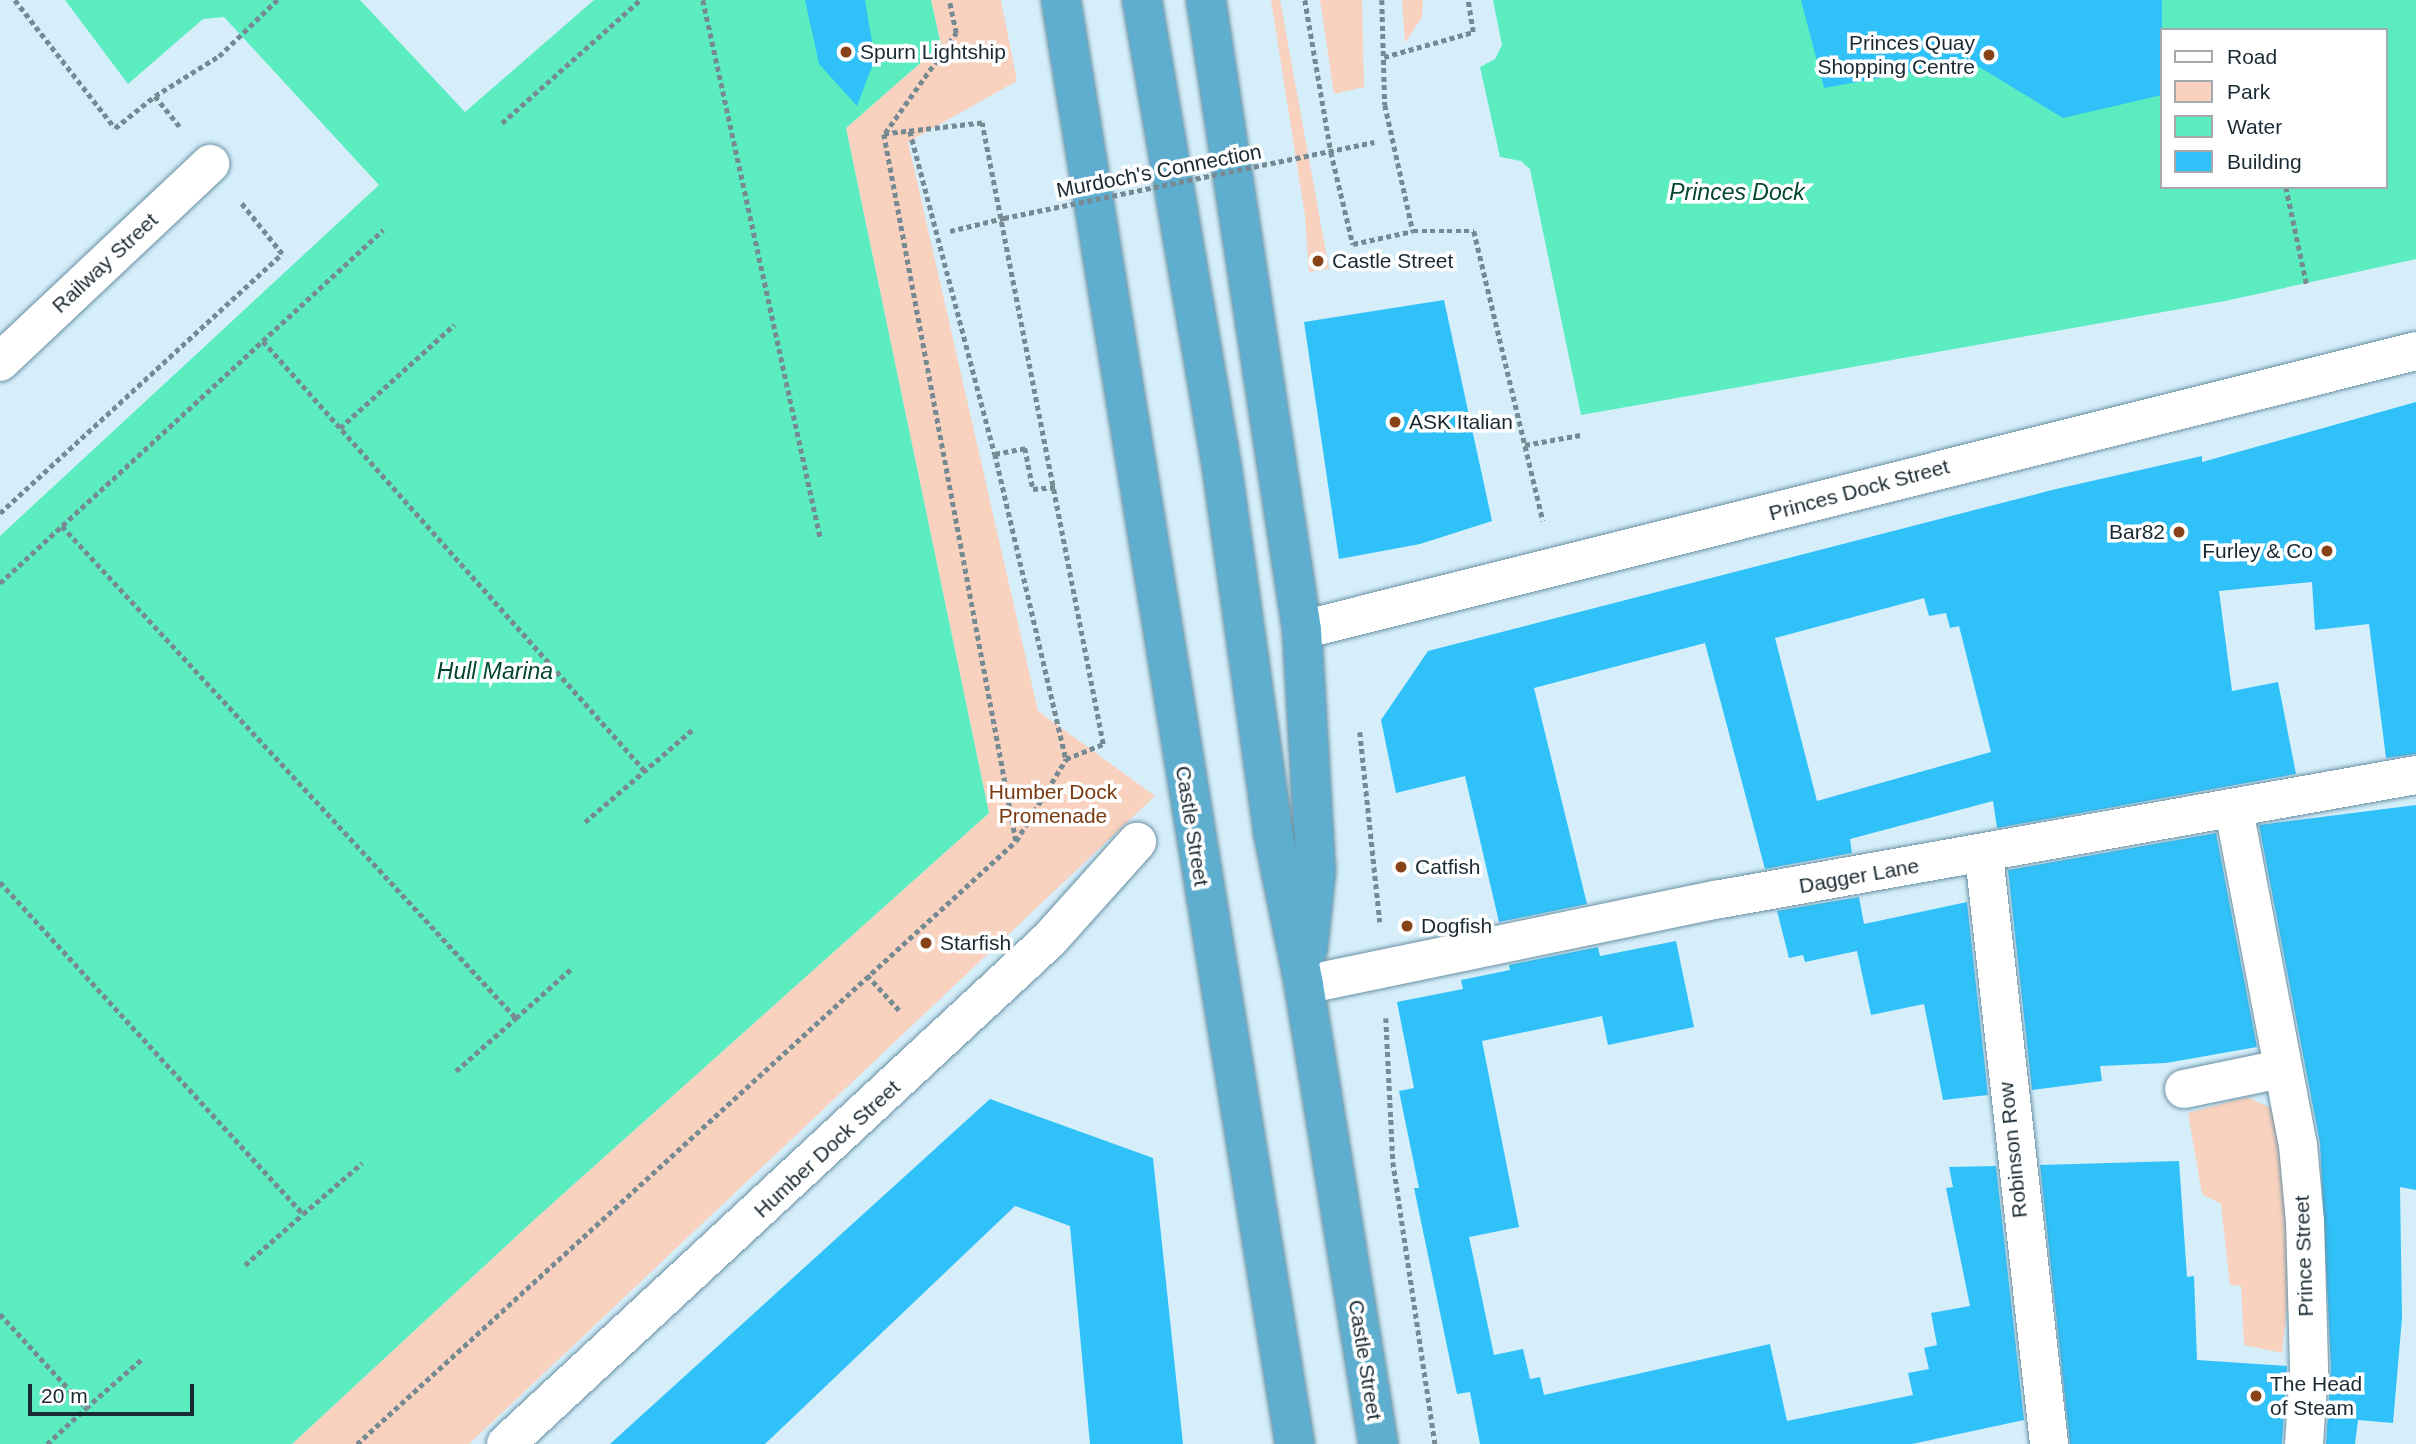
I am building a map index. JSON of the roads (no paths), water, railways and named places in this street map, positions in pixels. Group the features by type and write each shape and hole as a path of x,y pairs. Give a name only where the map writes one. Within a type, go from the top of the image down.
{"highway":[{"name":"Castle Street","path":"1061,0 1295,1444"},
{"path":"1142,0 1222,468 1273,832 1304,985"},
{"path":"1206,0 1302,630 1316,871 1304,985"},
{"name":"Castle Street","path":"1304,985 1378,1444"}],"street":[{"name":"Railway Street","path":"0,362 209,164"},
{"name":"Princes Dock Street","path":"1302,630 1554,569 2287,380 2416,351"},
{"name":"Dagger Lane","path":"1304,985 1715,900 1984,855 2416,775"},
{"name":"Prince Street","path":"2234,810 2281,1069 2298,1145 2305,1222 2309,1369 2304,1444"},
{"name":"Humber Dock Street","path":"506,1444 1049,940 1137,842"},
{"name":"Robinson Row","path":"1984,855 2027,1275 2049,1444"},
{"path":"2184,1089 2281,1069"}],"water":[{"name":"Hull Marina","path":"65,0 360,0 465,112 594,0 931,0 941,45 846,128 989,813 535,1219 292,1444 0,1444 0,536 379,185 224,17 203,19 128,84"},
{"name":"Princes Dock","path":"1493,0 2416,0 2416,259 2225,301 1581,415 1530,169 1521,161 1500,157 1480,67 1495,59 1502,45"}],"place":[{"name":"Spurn Lightship","path":"846,52"},
{"name":"Princes Quay Shopping Centre","path":"1989,55"},
{"name":"Castle Street","path":"1318,261"},
{"name":"ASK Italian","path":"1395,422"},
{"name":"Bar82","path":"2179,532"},
{"name":"Furley & Co","path":"2327,551"},
{"name":"Catfish","path":"1401,867"},
{"name":"Dogfish","path":"1407,926"},
{"name":"Starfish","path":"926,943"},
{"name":"The Head of Steam","path":"2256,1396"}],"park label":[{"name":"Humber Dock Promenade","path":"1053,804"}]}
